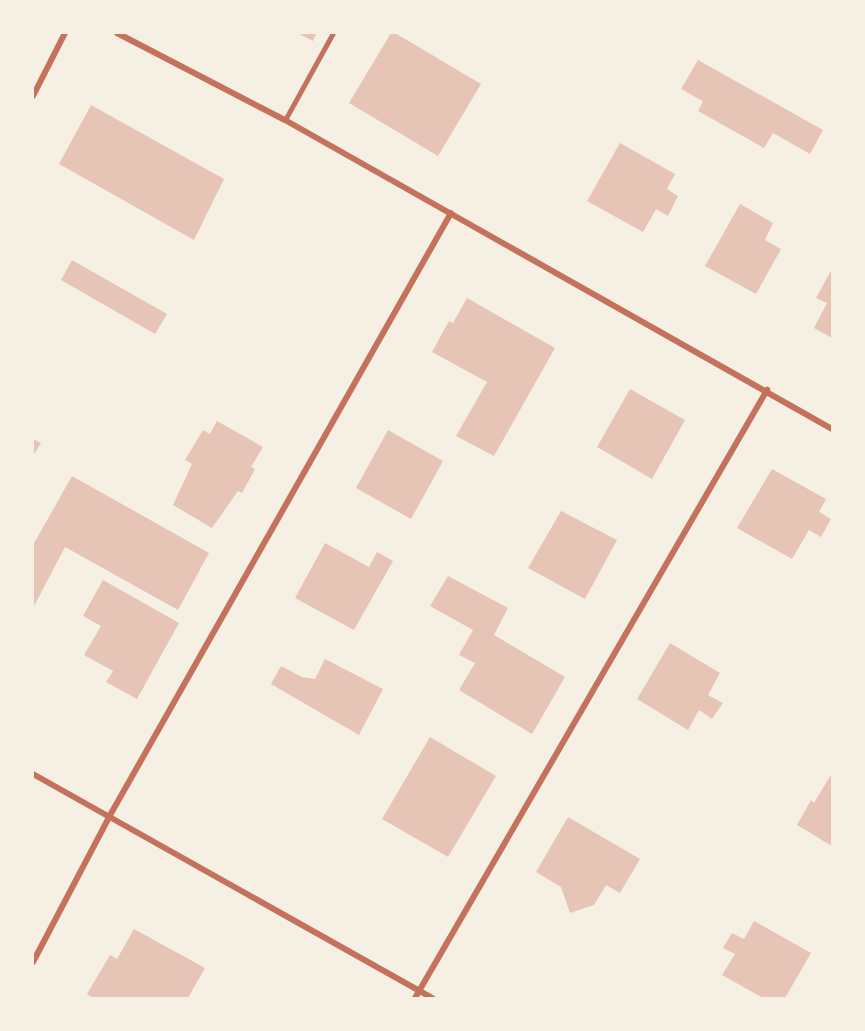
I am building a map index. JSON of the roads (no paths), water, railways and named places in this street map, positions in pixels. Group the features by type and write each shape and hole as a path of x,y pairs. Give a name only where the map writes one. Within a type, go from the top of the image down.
{"street":[{"path":"33,96 65,33"},
{"path":"117,33 285,120 767,390 832,429"},
{"path":"33,962 109,817 451,213"},
{"path":"415,998 767,390"},
{"path":"33,774 432,998"}],"lane":[{"path":"285,120 333,33"}]}
